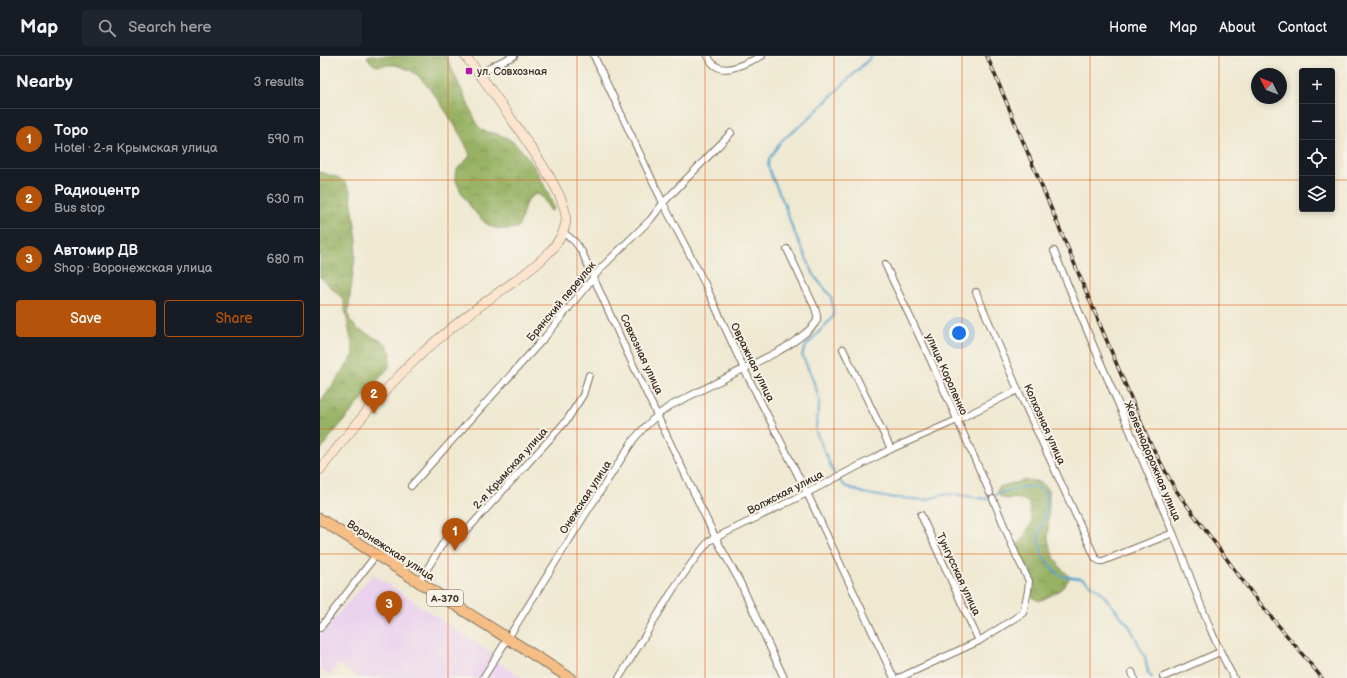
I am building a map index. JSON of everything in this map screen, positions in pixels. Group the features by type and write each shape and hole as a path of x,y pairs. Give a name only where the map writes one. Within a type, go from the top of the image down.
{"highway":[{"name":"Воронежская улица","path":"320,519 570,678"}],"main road":[{"path":"320,470 398,376 439,338 547,254 556,244 563,232 566,218 565,210 546,170 481,74 465,56"}],"street":[{"path":"481,74 494,65 514,56"},
{"name":"Овражная улица","path":"594,56 663,203 705,284 744,369 807,493 894,678"},
{"path":"708,56 710,61 715,66 720,69 727,70 762,56"},
{"name":"Брянский переулок","path":"412,486 540,342 593,277 651,219 663,203 731,133"},
{"name":"Совхозная улица","path":"563,232 575,242 582,252 715,537 740,582 784,678"},
{"path":"744,369 792,344 814,326 817,320 818,316 815,308 787,249"},
{"name":"Железнодорожная улица","path":"1054,251 1173,533 1220,652 1234,678"},
{"name":"улица Короленко","path":"885,264 1029,581 1023,613 979,641"},
{"name":"Колхозная улица","path":"976,292 1018,390 1094,556 1100,562 1173,533"},
{"path":"843,349 891,449"},
{"name":"Онежская улица","path":"484,678 634,439 658,415 670,406 744,369"},
{"name":"2-я Крымская улица","path":"419,582 445,540 468,529 567,420 583,395 589,375"},
{"name":"Волжская улица","path":"619,678 674,588 703,547 715,537 807,493 891,449 957,420 1018,390"},
{"name":"Тунгусская улица","path":"921,515 979,641"},
{"path":"320,628 376,555"},
{"path":"899,678 979,641"},
{"path":"1163,677 1220,652"}],"shaded area":[{"path":"373,574 492,654 498,662 523,678 358,678 338,664 330,676 320,669 320,635"}],"green space":[{"path":"367,56 446,56 478,126 484,131 503,136 520,148 534,167 546,188 554,208 552,211 540,195 536,194 527,201 517,228 498,229 492,227 481,219 469,204 456,181 455,175 457,169 470,155 454,123 428,87 413,72 395,65 378,66 372,64"},
{"path":"320,172 337,177 345,182 350,190 357,240 348,313 350,320 357,329 385,343 391,353 389,367 320,451 320,403 354,355 343,299 320,277"},
{"path":"1026,480 1036,481 1047,487 1049,493 1048,539 1051,550 1057,562 1069,578 1061,589 1039,601 1033,598 1030,576 1018,551 1018,544 1032,522 1029,504 1021,499 1004,498 997,492 999,487"}],"waterway":[{"path":"835,476 816,432 819,400 817,390 802,355 806,346 833,317 831,296 815,277 792,227 784,203 768,165 769,159 782,140 805,122 872,56"},
{"path":"838,479 845,486 863,493 885,497 924,500 953,494 986,499 1002,492 1029,486 1041,489 1047,497 1044,519 1038,539 1043,557 1057,573 1062,576 1083,579 1100,591 1130,627 1145,657 1148,672 1152,678"}],"railway":[{"path":"987,56 1149,441 1175,489 1254,596 1322,678"}],"place":[{"name":"ул. Совхозная","path":"469,71"},
{"name":"Радиоцентр","path":"374,414"},
{"name":"Торо","path":"455,551"},
{"name":"Автомир ДВ","path":"389,624"}]}
